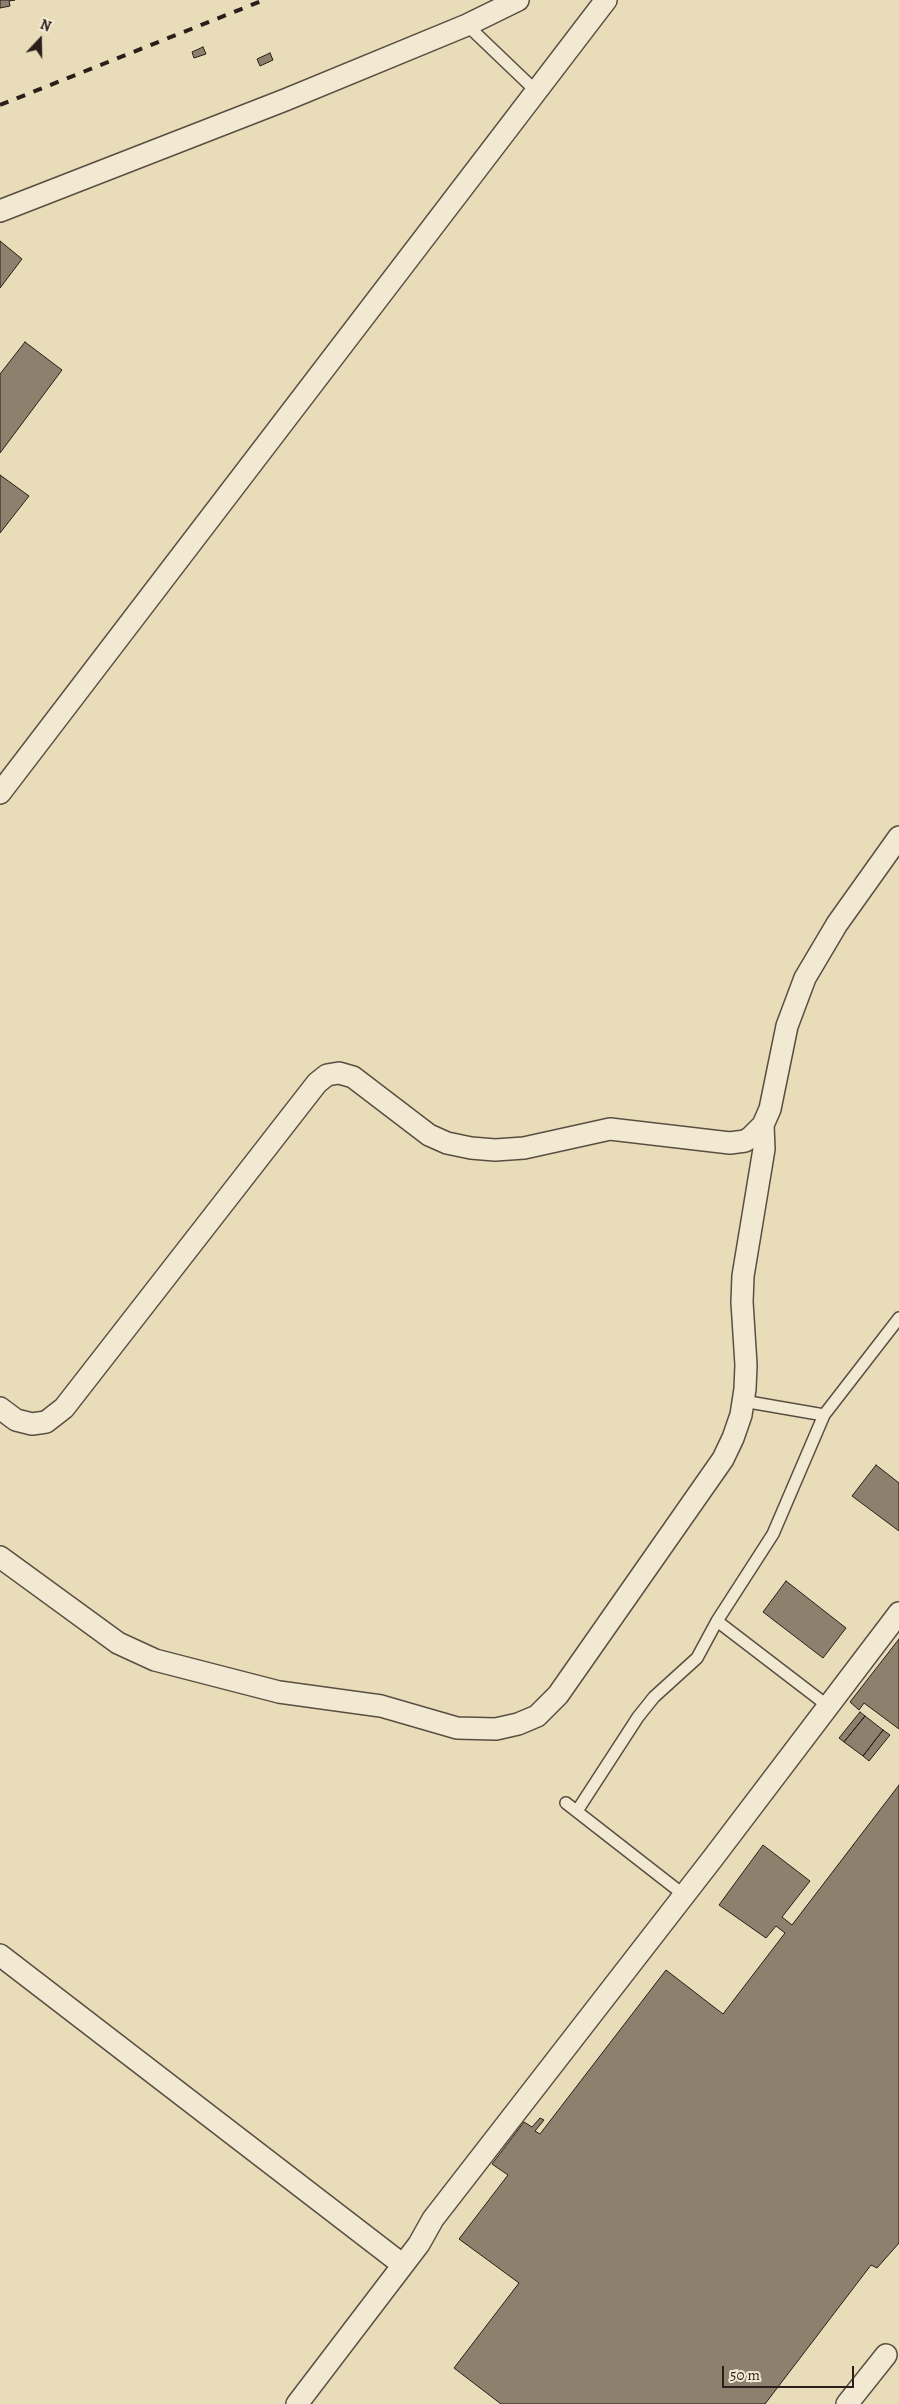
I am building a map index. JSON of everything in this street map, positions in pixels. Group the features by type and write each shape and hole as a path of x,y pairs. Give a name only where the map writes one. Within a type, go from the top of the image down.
{"street":[{"path":"0,211 467,25 518,0"},
{"path":"0,793 606,0"},
{"path":"0,1408 16,1420 32,1424 46,1422 64,1408 316,1083 327,1074 340,1073 353,1077 437,1140 477,1149 524,1148 610,1130 737,1143 751,1137 763,1125 773,1100 790,1014 802,984 838,924 899,837"},
{"path":"0,1557 118,1643 155,1660 279,1692 381,1706 457,1728 484,1730 506,1727 537,1716 558,1695 723,1459 738,1427 744,1401 746,1365 742,1302 743,1276 764,1150 763,1125"},
{"path":"297,2404 419,2244 433,2219 899,1613"},
{"path":"0,1955 403,2264"},
{"path":"847,2404 886,2355"}],"lane":[{"path":"467,25 537,92"},
{"path":"577,1811 638,1716 654,1697 697,1658 717,1622 773,1534 824,1415 899,1318"},
{"path":"744,1401 824,1415"},
{"path":"717,1622 828,1706"},
{"path":"566,1803 684,1895"}],"building":[{"path":"0,0 15,0 9,1 10,6 0,8"},
{"path":"203,47 206,54 194,58 192,52"},
{"path":"270,53 273,60 260,66 257,59"},
{"path":"0,241 22,259 0,288"},
{"path":"25,342 62,370 0,453 0,374"},
{"path":"0,475 29,496 0,533"},
{"path":"876,1465 899,1483 899,1531 852,1496"},
{"path":"786,1581 846,1628 823,1658 763,1612"},
{"path":"899,1639 899,1729 864,1703 859,1710 850,1702"},
{"path":"860,1712 865,1716 844,1742 839,1738"},
{"path":"865,1716 883,1730 863,1756 844,1742"},
{"path":"883,1730 890,1735 869,1761 863,1756"},
{"path":"899,1785 899,2243 877,2268 871,2265 765,2404 501,2404 454,2368 519,2283 459,2239 508,2175 492,2164 524,2122 532,2127 540,2118 544,2120 535,2131 540,2134 666,1970 723,2014 785,1933 776,1926 766,1938 719,1905 763,1845 810,1881 782,1917 792,1925"}],"railway":[{"path":"0,105 264,0"}]}
